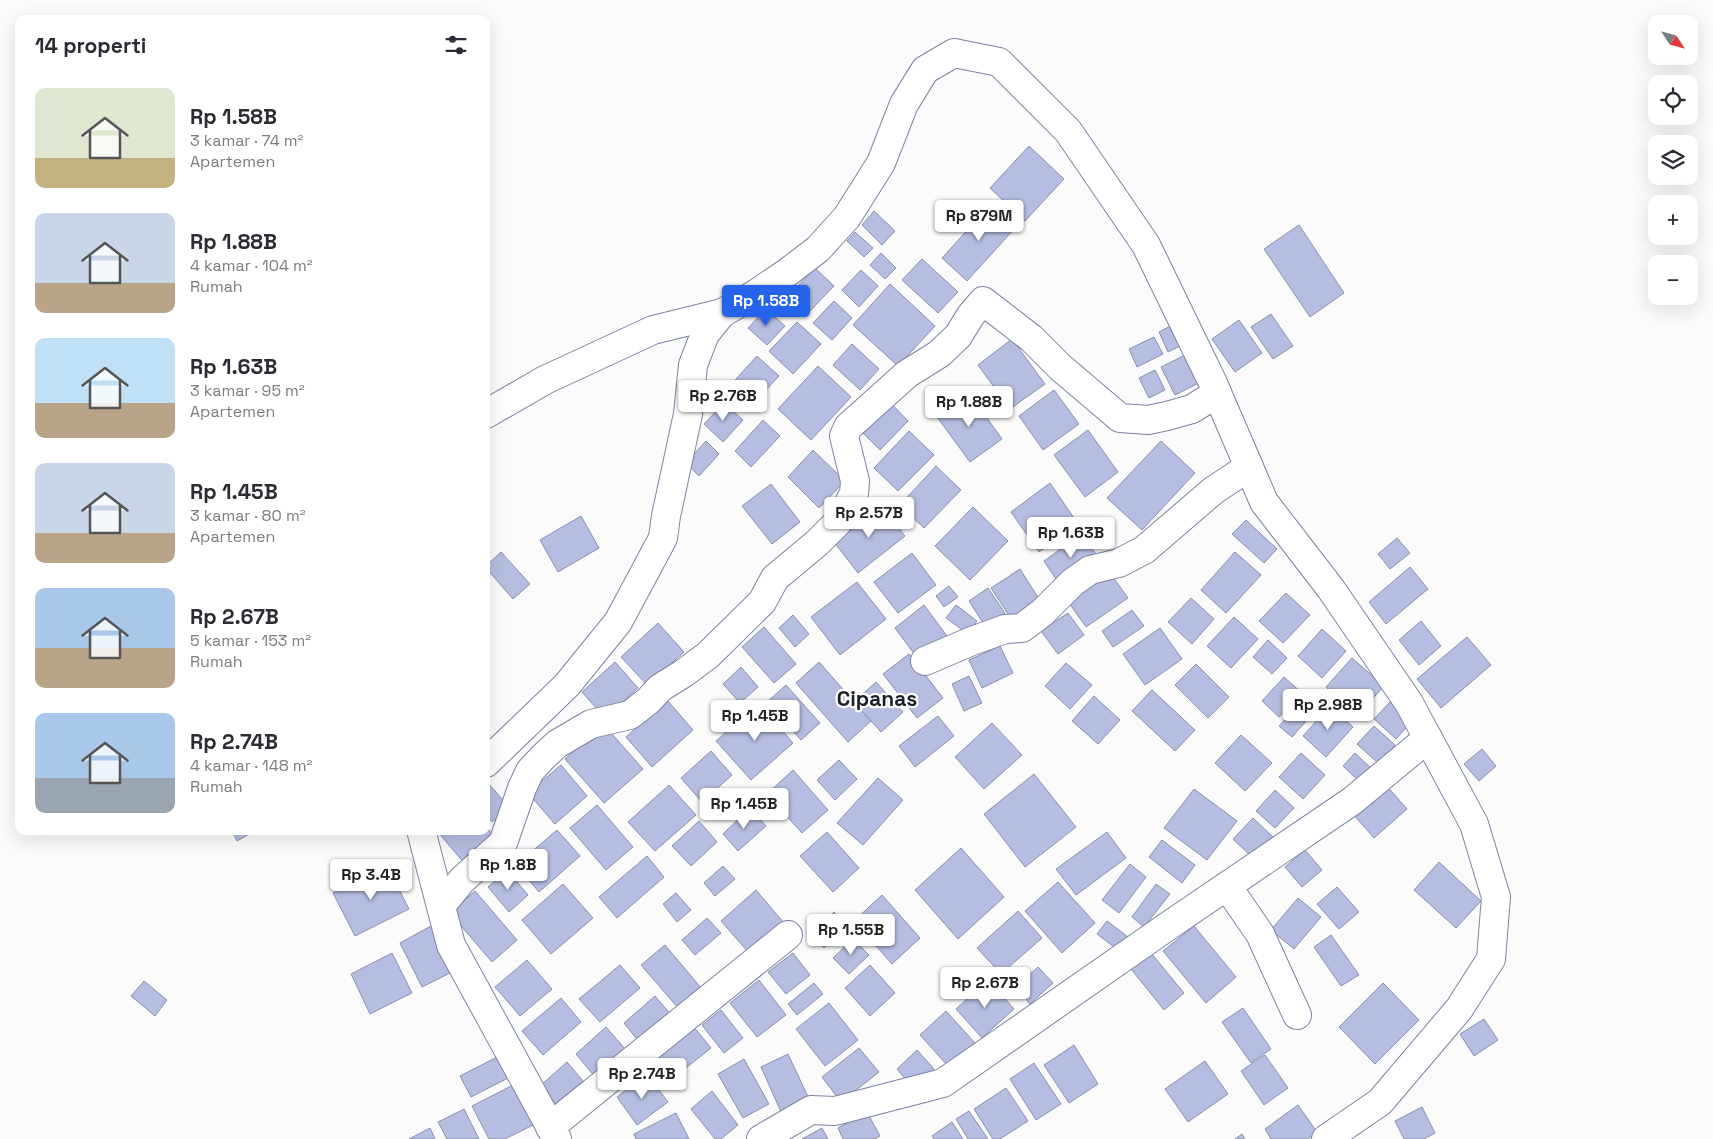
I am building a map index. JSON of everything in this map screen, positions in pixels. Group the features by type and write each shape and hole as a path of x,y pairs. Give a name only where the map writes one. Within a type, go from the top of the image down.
{"street":[{"path":"490,412 545,380 653,330 722,313 754,295 788,272 818,249 847,217 881,163 904,104 924,70 954,53 999,62 1068,131 1146,245 1217,393 1264,502 1332,589 1409,703 1474,824 1496,898 1491,959 1459,1010 1380,1102 1326,1139"},
{"path":"441,906 462,880 503,843 522,788 530,771 544,756 557,744 591,724 630,715 648,701 660,688 708,655 762,602 775,578 817,543 838,522 854,494 855,481 844,436 848,427 907,374 939,354 958,336 971,314 983,301 1031,338 1060,368 1120,418 1148,420 1167,416 1192,409 1217,393"},
{"path":"490,759 567,685 618,622 663,538 688,414 694,365 705,334 722,313"},
{"path":"925,661 1005,629 1022,628 1043,612 1073,582 1090,570 1119,563 1144,550 1214,490 1249,467"},
{"path":"761,1139 811,1110 835,1111 944,1083 1352,801 1428,738"},
{"path":"422,835 451,945 554,1133 788,935"},
{"path":"1227,886 1260,934 1297,1015"}],"building":[{"path":"1029,146 1064,179 1025,221 990,188"},
{"path":"991,204 1016,227 967,281 942,258"},
{"path":"874,211 895,231 882,245 862,225"},
{"path":"1299,225 1344,293 1310,317 1264,249"},
{"path":"855,232 873,248 864,257 847,241"},
{"path":"881,253 896,268 885,279 870,265"},
{"path":"922,259 958,292 938,313 902,280"},
{"path":"815,268 834,286 810,311 791,293"},
{"path":"861,270 878,286 859,307 842,290"},
{"path":"890,284 935,326 898,366 853,325"},
{"path":"834,301 852,318 832,340 813,323"},
{"path":"766,309 785,326 767,345 748,328"},
{"path":"1271,314 1293,346 1273,359 1251,327"},
{"path":"1239,320 1262,353 1235,372 1212,339"},
{"path":"797,322 821,344 793,374 769,351"},
{"path":"1178,322 1188,342 1168,352 1159,332"},
{"path":"1154,337 1163,354 1137,367 1129,349"},
{"path":"1012,339 1045,384 1010,409 978,365"},
{"path":"852,344 879,369 860,390 833,365"},
{"path":"1193,351 1207,379 1175,395 1161,367"},
{"path":"757,356 779,376 747,410 726,390"},
{"path":"818,366 851,397 811,440 778,409"},
{"path":"1155,370 1165,390 1149,398 1139,378"},
{"path":"1054,390 1079,424 1043,450 1019,416"},
{"path":"969,393 1002,439 970,462 937,417"},
{"path":"886,398 908,421 880,450 857,427"},
{"path":"724,403 743,420 723,442 704,424"},
{"path":"763,420 780,436 751,467 735,451"},
{"path":"1088,430 1118,472 1085,497 1054,455"},
{"path":"909,431 934,455 898,491 874,468"},
{"path":"706,441 719,454 699,476 686,463"},
{"path":"1161,441 1195,473 1142,530 1107,498"},
{"path":"813,450 845,481 819,508 788,477"},
{"path":"936,466 961,490 924,528 900,505"},
{"path":"1050,483 1078,524 1039,552 1011,512"},
{"path":"771,484 800,522 772,544 742,506"},
{"path":"881,506 905,536 858,573 834,542"},
{"path":"973,507 1008,541 970,580 935,546"},
{"path":"581,516 599,548 558,572 540,540"},
{"path":"1246,520 1277,549 1264,563 1232,534"},
{"path":"1082,534 1098,557 1060,585 1044,561"},
{"path":"1397,538 1410,553 1390,569 1378,554"},
{"path":"501,552 530,584 513,599 490,573 490,562"},
{"path":"1235,552 1261,575 1226,613 1201,590"},
{"path":"912,553 936,585 898,613 874,582"},
{"path":"1410,567 1428,589 1386,624 1369,602"},
{"path":"1020,569 1044,607 1016,626 991,588"},
{"path":"1108,570 1128,598 1086,627 1067,600"},
{"path":"857,582 886,619 840,655 811,617"},
{"path":"949,586 958,597 944,607 936,596"},
{"path":"988,588 1005,613 985,626 969,601"},
{"path":"1286,593 1310,615 1283,643 1259,621"},
{"path":"1191,598 1214,619 1192,644 1168,622"},
{"path":"924,605 947,636 918,659 895,628"},
{"path":"956,605 977,621 968,634 946,618"},
{"path":"1132,610 1144,626 1113,647 1102,631"},
{"path":"1068,613 1084,635 1058,654 1041,631"},
{"path":"793,615 809,634 795,647 779,628"},
{"path":"1234,617 1258,639 1231,668 1207,646"},
{"path":"1421,621 1441,646 1419,665 1399,640"},
{"path":"658,623 684,652 647,685 621,657"},
{"path":"764,627 796,664 774,683 742,647"},
{"path":"1160,628 1182,659 1145,685 1123,654"},
{"path":"1322,629 1346,651 1322,678 1298,656"},
{"path":"1467,637 1491,665 1441,708 1417,679"},
{"path":"1268,640 1287,658 1272,674 1253,657"},
{"path":"1000,646 1013,673 982,688 969,660"},
{"path":"909,654 943,698 917,718 883,674"},
{"path":"1352,658 1384,686 1357,716 1326,687"},
{"path":"615,662 638,688 605,718 582,692"},
{"path":"819,662 871,721 848,742 796,683"},
{"path":"1066,663 1092,685 1070,709 1045,686"},
{"path":"1196,664 1229,697 1208,718 1175,685"},
{"path":"741,667 758,687 740,703 723,684"},
{"path":"969,676 982,703 964,711 952,684"},
{"path":"1284,677 1302,693 1279,717 1262,701"},
{"path":"876,682 903,712 881,732 854,702"},
{"path":"786,685 820,723 801,740 767,702"},
{"path":"1152,690 1195,730 1175,751 1132,711"},
{"path":"1312,691 1324,701 1292,737 1279,726"},
{"path":"1094,696 1120,720 1098,744 1072,721"},
{"path":"667,700 693,730 652,767 626,737"},
{"path":"1391,701 1412,721 1396,739 1374,719"},
{"path":"758,703 793,743 751,780 716,741"},
{"path":"1330,706 1353,727 1326,757 1303,736"},
{"path":"938,716 954,736 915,767 899,746"},
{"path":"992,723 1022,755 984,789 955,757"},
{"path":"604,725 643,769 604,803 565,759"},
{"path":"1374,726 1395,745 1379,764 1357,744"},
{"path":"1241,735 1272,763 1245,791 1215,763"},
{"path":"1482,749 1496,766 1479,781 1464,764"},
{"path":"711,751 732,775 702,802 681,778"},
{"path":"1301,753 1325,775 1303,799 1279,777"},
{"path":"1355,753 1373,770 1361,783 1343,766"},
{"path":"839,760 857,779 835,800 817,780"},
{"path":"561,765 587,796 555,824 528,793"},
{"path":"793,770 828,810 802,833 767,794"},
{"path":"1034,774 1076,827 1025,867 984,814"},
{"path":"878,778 903,800 863,845 837,823"},
{"path":"490,785 509,807 492,822 490,820"},
{"path":"669,785 696,815 655,851 628,822"},
{"path":"1386,785 1407,809 1374,838 1353,814"},
{"path":"1194,789 1237,821 1207,860 1164,828"},
{"path":"1275,790 1294,808 1275,828 1256,811"},
{"path":"597,805 633,847 606,870 570,828"},
{"path":"750,808 766,826 738,851 723,834"},
{"path":"1253,818 1273,837 1253,858 1233,839"},
{"path":"699,821 717,842 691,866 672,846"},
{"path":"557,830 580,856 539,892 516,865"},
{"path":"490,831 495,837 465,864 440,835 490,835"},
{"path":"827,832 859,868 833,892 800,856"},
{"path":"1107,832 1126,858 1076,895 1056,869"},
{"path":"234,835 248,835 237,841"},
{"path":"1162,840 1195,865 1182,883 1149,857"},
{"path":"961,848 1004,897 958,939 915,890"},
{"path":"1305,850 1322,870 1302,887 1285,867"},
{"path":"647,856 664,877 617,918 599,897"},
{"path":"1439,862 1481,901 1456,928 1414,890"},
{"path":"1130,864 1146,877 1119,913 1102,900"},
{"path":"387,866 409,909 355,936 333,893"},
{"path":"723,866 735,879 715,896 704,883"},
{"path":"507,870 528,895 509,912 488,887"},
{"path":"1058,882 1095,923 1062,953 1025,911"},
{"path":"563,884 593,918 551,954 522,920"},
{"path":"1156,884 1170,894 1144,927 1132,917"},
{"path":"1337,887 1359,912 1339,929 1317,904"},
{"path":"756,890 784,923 749,953 721,921"},
{"path":"475,891 517,940 492,962 450,913"},
{"path":"676,893 691,910 677,922 663,904"},
{"path":"882,895 920,938 892,964 854,921"},
{"path":"1298,898 1321,917 1294,949 1271,930"},
{"path":"1018,911 1042,938 1001,974 977,948"},
{"path":"834,912 847,926 824,948 811,935"},
{"path":"707,918 721,933 695,955 682,940"},
{"path":"1107,921 1128,937 1118,950 1097,934"},
{"path":"431,926 454,971 422,987 400,943"},
{"path":"1194,926 1236,977 1206,1003 1163,951"},
{"path":"1331,935 1359,975 1341,986 1314,947"},
{"path":"853,939 869,955 849,974 833,958"},
{"path":"665,945 702,989 679,1009 641,965"},
{"path":"392,953 412,993 370,1014 351,974"},
{"path":"793,953 810,975 786,994 768,972"},
{"path":"1151,953 1184,993 1164,1010 1131,969"},
{"path":"527,960 552,989 520,1016 495,987"},
{"path":"620,965 640,988 600,1022 579,999"},
{"path":"870,965 895,993 870,1016 845,988"},
{"path":"1038,967 1053,983 1030,1004 1016,987"},
{"path":"759,980 786,1015 757,1037 730,1003"},
{"path":"988,980 1014,1009 982,1038 956,1009"},
{"path":"144,981 167,1000 155,1016 131,996"},
{"path":"814,983 823,994 797,1015 788,1004"},
{"path":"1383,983 1419,1020 1375,1064 1339,1027"},
{"path":"655,996 672,1016 640,1043 624,1023"},
{"path":"561,998 581,1022 543,1055 522,1031"},
{"path":"829,1003 858,1040 825,1066 796,1029"},
{"path":"1243,1008 1271,1049 1251,1063 1222,1022"},
{"path":"721,1010 743,1038 724,1053 702,1025"},
{"path":"946,1011 975,1043 948,1066 920,1035"},
{"path":"1484,1019 1498,1040 1474,1056 1460,1034"},
{"path":"693,1026 711,1048 667,1083 649,1061"},
{"path":"606,1027 626,1050 595,1077 576,1054"},
{"path":"1074,1045 1098,1084 1069,1103 1044,1065"},
{"path":"859,1048 879,1072 841,1102 822,1077"},
{"path":"917,1050 934,1069 913,1088 897,1069"},
{"path":"788,1054 810,1101 782,1114 761,1067"},
{"path":"501,1055 512,1076 471,1097 460,1076"},
{"path":"1265,1055 1288,1088 1264,1105 1241,1071"},
{"path":"744,1059 769,1104 743,1118 718,1074"},
{"path":"1205,1061 1228,1094 1188,1122 1165,1089"},
{"path":"567,1062 583,1081 555,1104 540,1086"},
{"path":"1034,1063 1061,1104 1036,1120 1010,1079"},
{"path":"647,1074 668,1102 637,1125 617,1097"},
{"path":"517,1083 537,1123 505,1139 489,1139 472,1106"},
{"path":"1006,1088 1028,1121 1000,1139 993,1139 974,1109"},
{"path":"712,1091 738,1125 721,1139 715,1139 691,1109"},
{"path":"1298,1105 1317,1132 1308,1139 1271,1139 1265,1129"},
{"path":"1422,1107 1435,1133 1424,1139 1404,1139 1395,1121"},
{"path":"464,1109 479,1139 447,1139 438,1122"},
{"path":"969,1111 988,1139 968,1139 956,1119"},
{"path":"867,1112 880,1136 875,1139 843,1139 838,1128"},
{"path":"676,1113 689,1139 636,1139 634,1134"},
{"path":"952,1122 963,1139 934,1139 932,1136"},
{"path":"430,1128 435,1139 409,1139"},
{"path":"822,1128 828,1139 802,1139"},
{"path":"1242,1134 1245,1139 1235,1139"}],"district":[{"name":"Cipanas","path":"877,699"}]}
